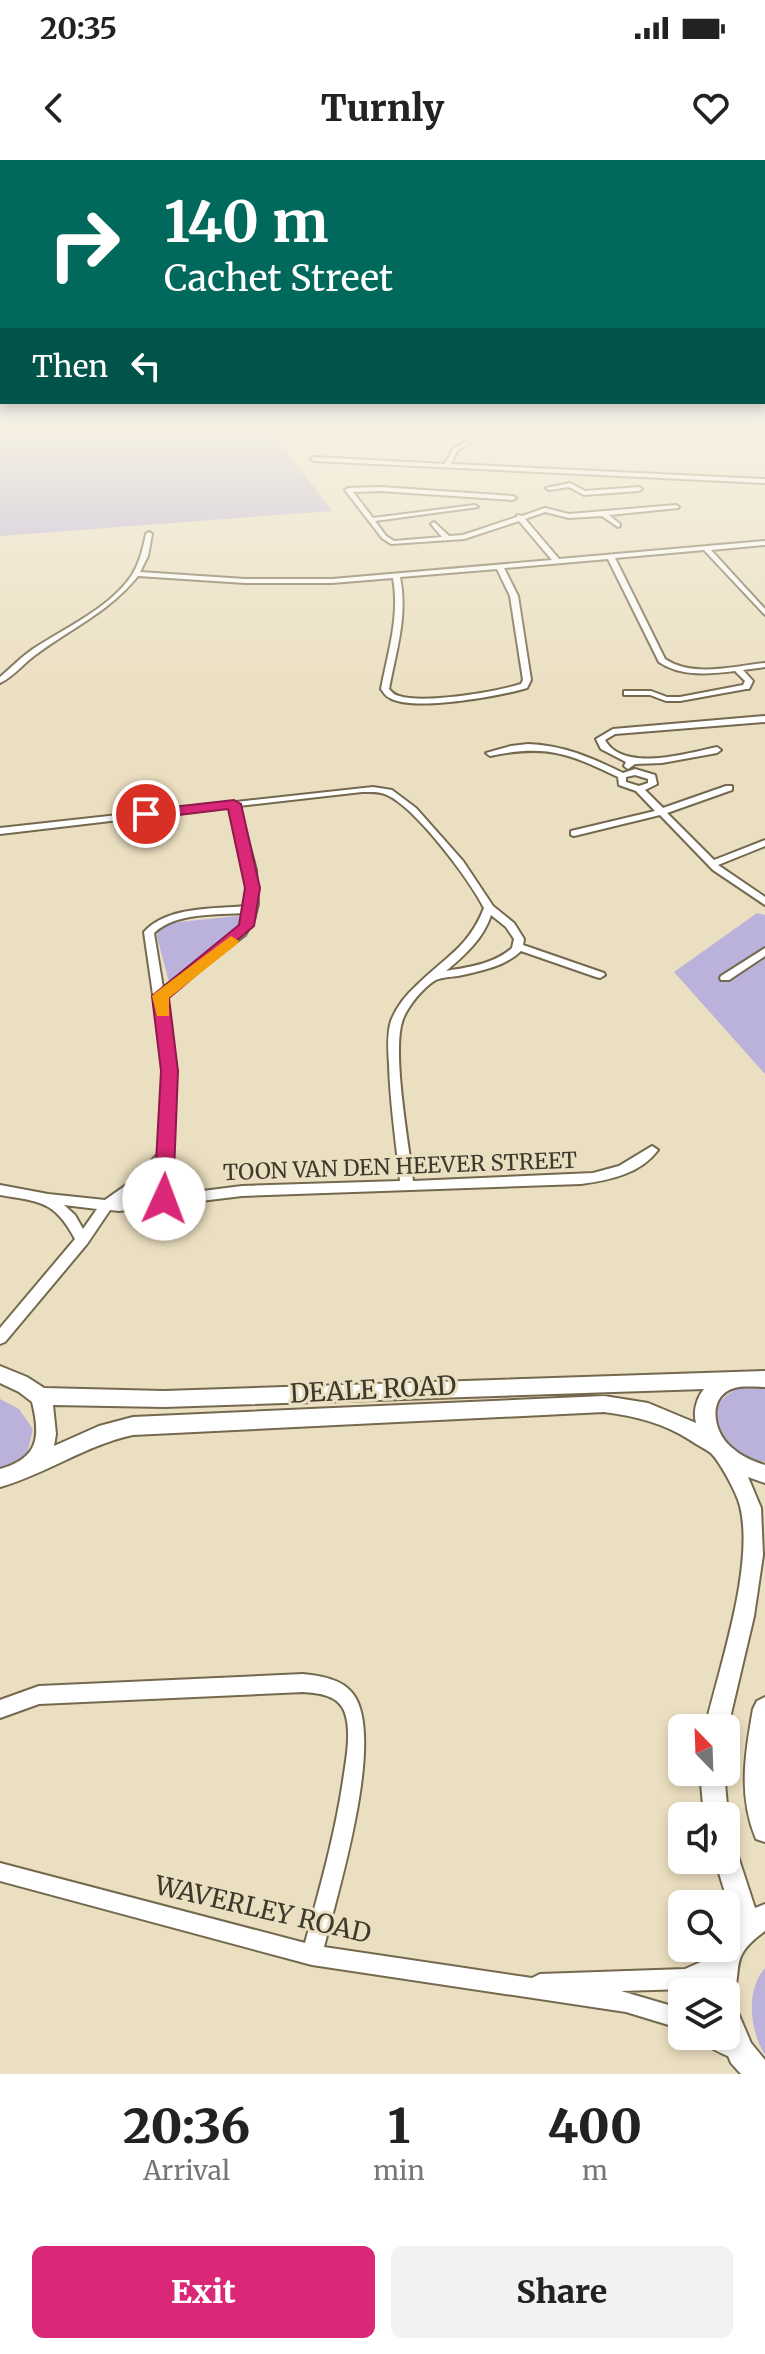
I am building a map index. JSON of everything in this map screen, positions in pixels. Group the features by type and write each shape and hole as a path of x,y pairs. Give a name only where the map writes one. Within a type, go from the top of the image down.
{"street":[{"path":"372,521 393,543 472,535 506,521"},
{"path":"523,521 556,560"},
{"path":"571,521 574,527"},
{"path":"613,521 618,525"},
{"path":"434,524 448,539"},
{"path":"0,681 33,653 106,605 138,574 149,534"},
{"path":"138,574 274,582 396,576 765,543"},
{"path":"706,548 765,613"},
{"path":"610,556 666,665 682,671 765,665"},
{"path":"396,576 401,600 399,627 385,689 397,698 416,700 509,691 524,686 527,680 514,596 500,567"},
{"path":"627,693 651,693 666,699 680,699 746,687 749,681 736,668"},
{"path":"717,750 662,760 630,761 604,747 600,739 613,732 765,719"},
{"path":"490,753 509,748 557,746 624,774 642,772 652,777 653,784 639,789 626,786 620,779 624,774 630,761"},
{"path":"574,833 660,812 729,788"},
{"path":"639,789 712,864 740,888 765,902"},
{"path":"0,831 346,791 388,791 404,800 417,813 483,894 489,908 518,931 521,941 519,947 492,965 434,977"},
{"path":"160,996 241,933 250,919 250,872 234,804"},
{"path":"712,864 765,843"},
{"path":"407,1186 393,1033 402,1009 473,941 489,908"},
{"path":"164,1199 170,1071 149,944 151,927 176,917 251,909"},
{"path":"519,947 600,975"},
{"path":"725,978 765,951"},
{"name":"TOON VAN DEN HEEVER STREET","path":"0,1190 107,1205 242,1191 599,1178 627,1171 652,1150"},
{"path":"0,1338 82,1240 107,1205 136,1184 165,1155"},
{"path":"48,1199 70,1218 82,1240"},
{"name":"DEALE ROAD","path":"0,1374 39,1396 164,1399 765,1378"},
{"path":"720,1714 749,1578 753,1534 751,1508 705,1429 703,1413 706,1399 728,1380"},
{"path":"34,1465 46,1448 44,1407 39,1396"},
{"name":"DEALE ROAD","path":"0,1478 106,1432 133,1426 604,1404 647,1409 689,1428 743,1468 765,1474"},
{"path":"0,1709 23,1699 55,1694 303,1683 323,1684 339,1692 353,1710 357,1742 346,1815 312,1955"},
{"path":"765,1709 755,1772 756,1799 765,1830"},
{"name":"WAVERLEY ROAD","path":"0,1872 312,1955 626,2002 668,2015"},
{"path":"734,1874 756,1921 740,1936"},
{"path":"723,1978 724,1962"},
{"name":"WAVERLEY ROAD","path":"516,1985 686,1979 724,1962"},
{"path":"736,2050 741,2053"},
{"path":"740,2050 759,2074"}],"shaded area":[{"path":"0,521 195,521 0,536"},
{"path":"757,913 765,915 765,1074 674,972"},
{"path":"242,918 240,924 176,982 169,982 157,937 158,927 169,923"},
{"path":"743,1386 765,1386 765,1462 737,1450 719,1429 716,1417 719,1405 727,1395"},
{"path":"0,1399 19,1409 33,1429 26,1459 0,1476"},
{"path":"765,1968 765,2055 753,2023 752,1999 754,1988"}],"slow traffic":[{"path":"163,1012 160,996 231,941"}],"route":[{"path":"146,814 234,804 253,888 250,919 241,933 160,996 170,1071 164,1199"}]}
